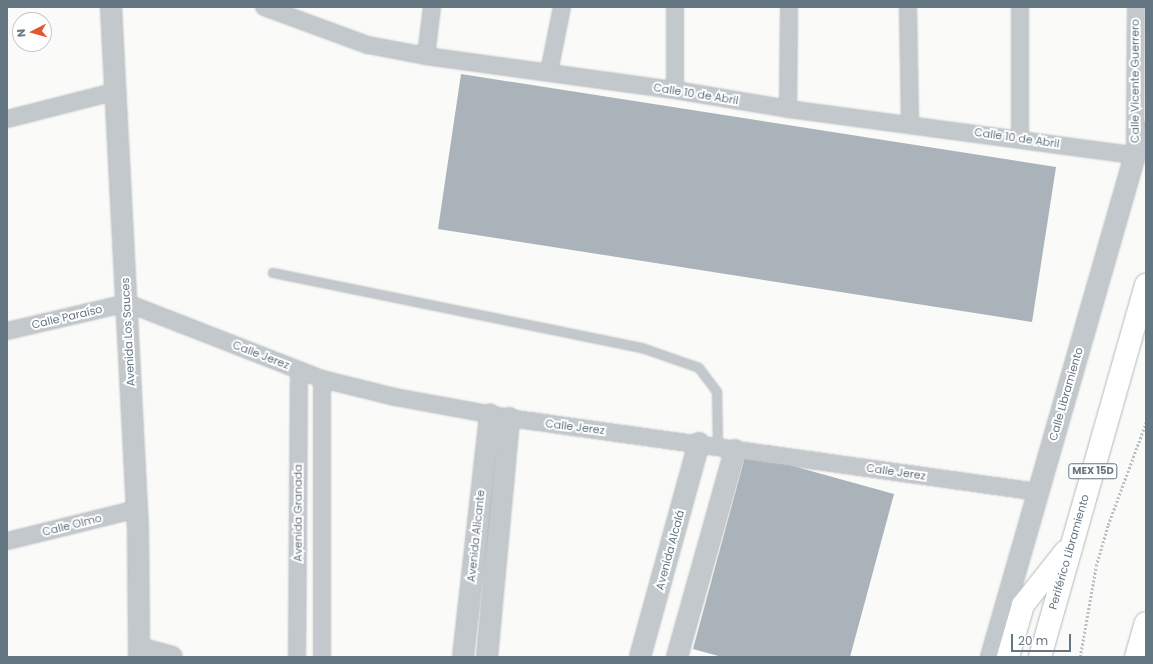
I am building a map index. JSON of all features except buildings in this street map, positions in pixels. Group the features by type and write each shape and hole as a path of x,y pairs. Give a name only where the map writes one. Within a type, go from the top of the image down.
{"highway":[{"name":"Periférico Libramiento","path":"1040,657 1146,285"},
{"path":"1008,657 1023,605 1072,543"},
{"path":"1136,657 1146,624"}],"street":[{"name":"Avenida Los Sauces","path":"111,7 114,92 127,303 137,509 139,652"},
{"name":"Calle 10 de Abril","path":"264,7 368,45 426,56 675,90 788,109 910,123 1135,155"},
{"path":"426,56 432,7"},
{"path":"549,72 562,7"},
{"path":"675,7 675,90"},
{"path":"788,109 789,7"},
{"path":"908,7 910,123"},
{"path":"1020,7 1020,139"},
{"name":"Calle Vicente Guerrero","path":"1135,155 1136,7"},
{"path":"7,119 114,92"},
{"name":"Calle Libramiento","path":"991,657 1135,155 1146,132"},
{"name":"Calle Paraíso","path":"7,331 127,303"},
{"name":"Calle Jerez","path":"127,303 322,379 395,397 509,418 718,446 1038,492"},
{"name":"Avenida Granada","path":"297,657 298,370"},
{"path":"322,379 322,657"},
{"name":"Avenida Alicante","path":"463,657 490,414"},
{"name":"Avenida Alicante","path":"487,657 509,418"},
{"path":"677,657 718,446"},
{"name":"Avenida Alcalá","path":"640,657 718,446"},
{"name":"Calle Olmo","path":"7,541 137,509"},
{"path":"139,652 172,657"}],"lane":[{"path":"273,273 642,348 700,368 717,392 718,446"}],"path":[{"path":"1080,657 1096,566 1108,525 1146,422"}]}
